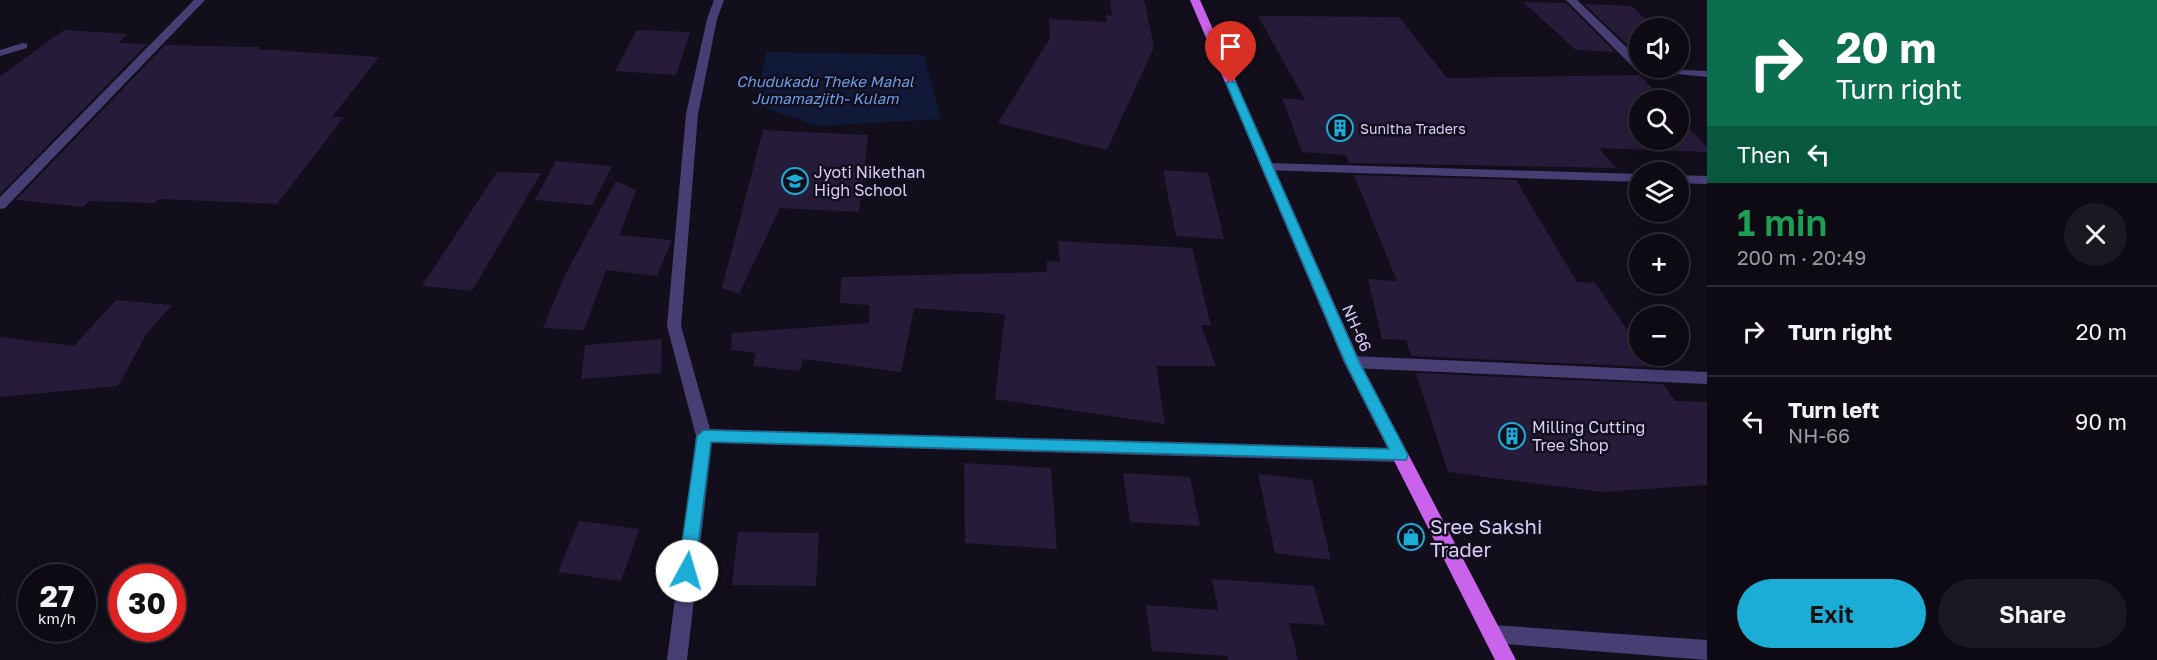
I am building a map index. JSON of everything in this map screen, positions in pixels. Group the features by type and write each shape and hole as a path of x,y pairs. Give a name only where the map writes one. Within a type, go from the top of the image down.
{"main road":[{"name":"NH-66","path":"1195,0 1352,362 1506,660"}],"street":[{"path":"0,205 200,0"},
{"path":"677,660 704,436 674,326 692,114 712,19 719,0"},
{"path":"1571,0 1629,56"},
{"path":"0,53 23,46"},
{"path":"1689,72 1707,74"},
{"path":"1268,167 1629,178"},
{"path":"1689,179 1707,180"},
{"path":"1352,362 1707,378"},
{"path":"704,436 1400,455"},
{"path":"1493,634 1707,650"}],"water":[{"name":"Chudukadu Theke Mahal Jumamazjith- Kulam","path":"766,52 924,55 941,119 819,126 756,105"}],"building":[{"path":"1110,0 1144,0 1154,47 1107,150 998,123 1050,38 1049,19 1107,22 1105,15 1112,16"},
{"path":"1523,2 1566,3 1615,52 1576,50"},
{"path":"1584,4 1632,6 1644,18 1629,18 1629,46"},
{"path":"1258,16 1399,17 1447,78 1629,75 1629,78 1643,78 1654,90 1629,90 1629,149 1599,148 1616,168 1349,163 1346,155 1302,152 1282,98 1305,100"},
{"path":"64,30 128,34 118,43 147,44 0,194 0,76"},
{"path":"637,30 690,32 676,75 615,71"},
{"path":"165,45 260,47 258,49 379,57 332,117 344,117 277,204 159,199 155,203 89,201 83,207 16,200"},
{"path":"1689,128 1707,147 1707,152 1653,150 1689,150"},
{"path":"763,130 868,135 859,212 780,208 739,294 722,288"},
{"path":"556,161 612,166 592,205 535,200"},
{"path":"1163,170 1208,173 1224,239 1176,236"},
{"path":"497,172 541,173 472,291 422,286"},
{"path":"1354,175 1516,180 1577,282 1595,283 1629,333 1629,366 1411,356 1406,340 1382,339 1368,279 1397,281"},
{"path":"616,181 636,190 619,235 672,240 657,276 606,270 584,330 543,328 564,277"},
{"path":"1058,241 1192,248 1211,326 1201,325 1216,366 1156,366 1165,424 995,399 1005,314 914,308 901,372 803,359 800,371 753,366 756,353 731,350 732,333 869,323 869,305 840,303 841,277 1047,272 1047,261 1060,262"},
{"path":"116,300 172,305 147,333 118,386 0,397 0,337 74,346"},
{"path":"662,339 661,373 581,379 585,345"},
{"path":"1416,373 1663,384 1675,401 1707,402 1707,485 1601,492 1448,472"},
{"path":"964,463 1051,468 1057,549 965,543"},
{"path":"1123,473 1190,477 1200,526 1130,522"},
{"path":"1258,474 1312,480 1331,560 1275,553"},
{"path":"579,521 639,529 621,581 558,572"},
{"path":"738,532 819,533 816,586 732,585"},
{"path":"1212,579 1314,586 1325,625 1289,623 1298,660 1228,660 1228,656 1152,651 1146,605 1218,610"}],"place":[{"name":"Sunitha Traders","path":"1340,128"},
{"name":"Jyoti Nikethan High School","path":"795,181"},
{"name":"Milling Cutting Tree Shop","path":"1512,436"},
{"name":"Sree Sakshi Trader","path":"1411,537"}],"route":[{"path":"687,571 704,436 1400,455 1352,362 1231,83"}]}
